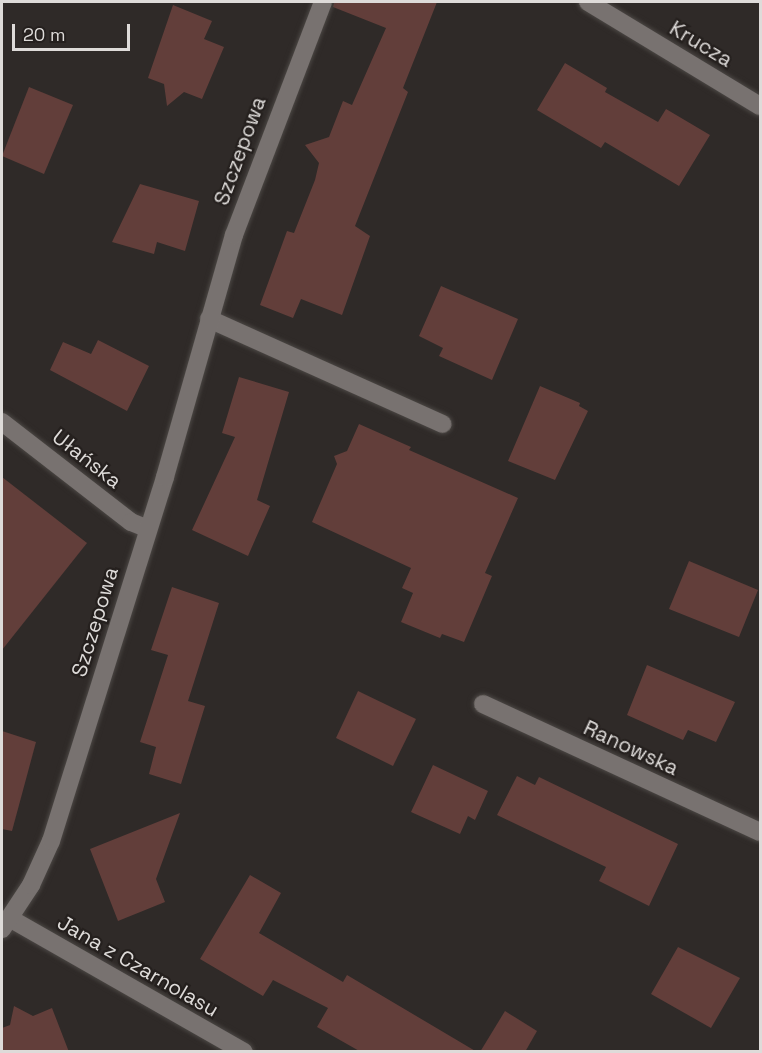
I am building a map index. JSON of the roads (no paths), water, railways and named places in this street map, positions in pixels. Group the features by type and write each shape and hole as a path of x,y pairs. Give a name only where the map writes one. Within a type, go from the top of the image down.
{"street":[{"name":"Szczepowa","path":"6,924 51,841 257,168 323,2"},
{"name":"Krucza","path":"588,2 760,106"},
{"path":"209,319 443,424"},
{"name":"Ułańska","path":"2,422 131,522 146,528"},
{"name":"Ranowska","path":"483,704 760,832"},
{"name":"Jana z Czarnolasu","path":"6,924 244,1052"}]}
